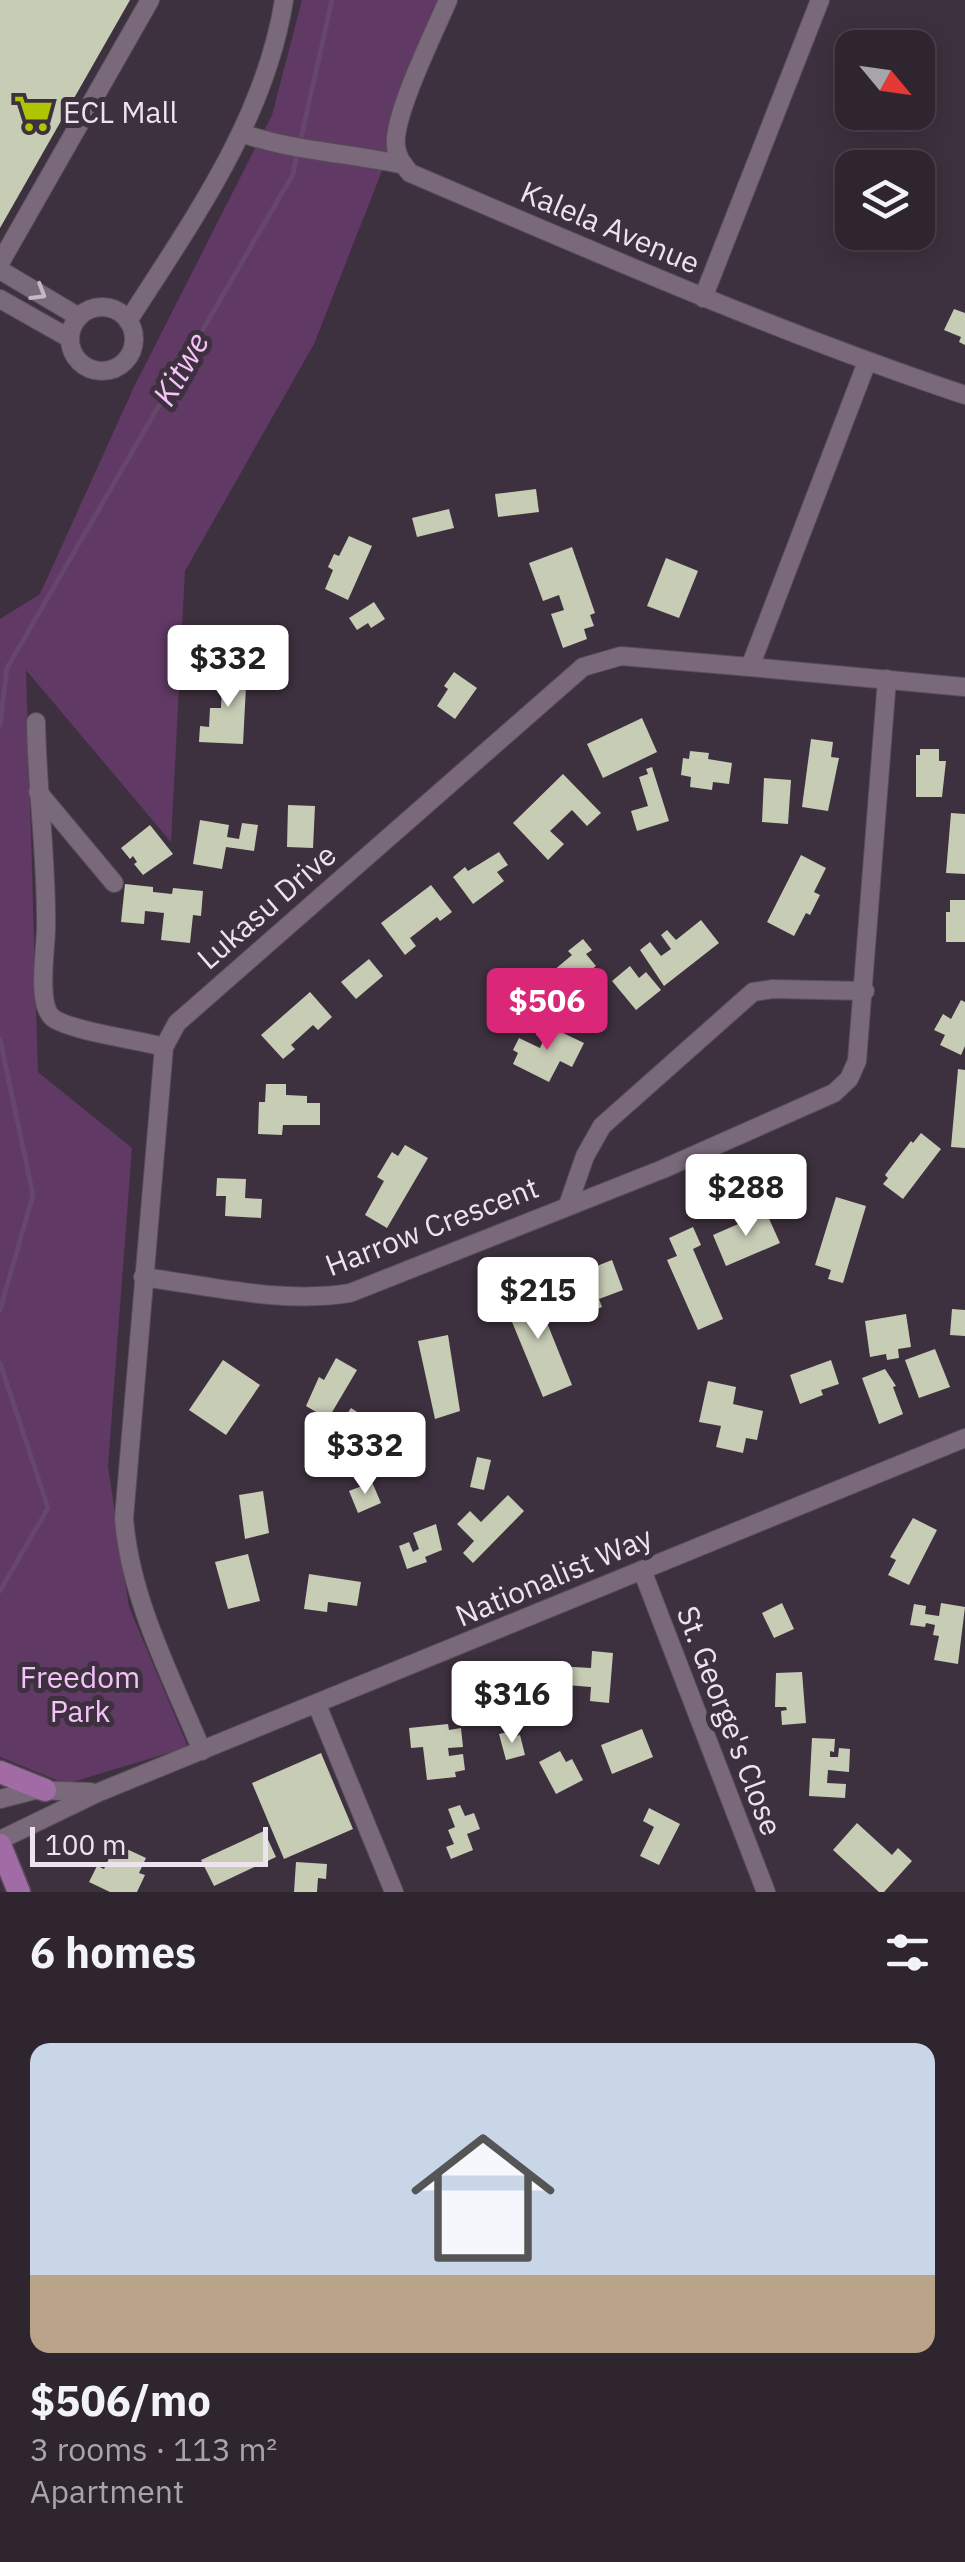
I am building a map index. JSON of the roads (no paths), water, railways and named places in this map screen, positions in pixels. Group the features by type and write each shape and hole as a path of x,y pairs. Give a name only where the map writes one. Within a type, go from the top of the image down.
{"main road":[{"path":"0,1772 45,1790"},
{"path":"0,1842 19,1892"}],"street":[{"path":"79,317 0,267 150,0"},
{"path":"128,321 221,175 276,39 284,0"},
{"path":"404,165 397,156 395,141 448,0"},
{"path":"704,298 820,0"},
{"name":"Kalela Avenue","path":"241,133 266,142 404,165 410,173 704,298 965,395"},
{"path":"0,299 69,338"},
{"path":"100,307 116,310 128,321 134,336 131,352 122,364 108,370 84,366 72,352 69,338 79,317 100,307"},
{"path":"750,666 868,362"},
{"name":"Lukasu Drive","path":"164,1046 178,1023 583,667 621,656 965,687"},
{"name":"Harrow Crescent","path":"144,1277 291,1296 350,1293 663,1169 834,1093 849,1079 858,1061 887,679"},
{"path":"36,722 46,1009 52,1018 73,1026 164,1046 126,1534 140,1599 202,1751"},
{"path":"38,792 114,883"},
{"path":"568,1205 585,1156 602,1126 753,992 865,991"},
{"name":"Nationalist Way","path":"0,1842 97,1793 642,1570 963,1445"},
{"name":"St. George's Close","path":"642,1570 766,1892"},
{"path":"317,1705 394,1892"},
{"path":"0,1800 24,1791 97,1793"}],"waterway":[{"name":"Kitwe","path":"0,725 7,668 293,174 332,0"},
{"name":"Kitwe","path":"0,1039 33,1195 0,1310"},
{"name":"Kitwe","path":"0,1363 48,1508 0,1591"}],"place":[{"name":"ECL Mall","path":"33,113"}],"park label":[{"name":"Freedom Park","path":"80,1695"}]}
